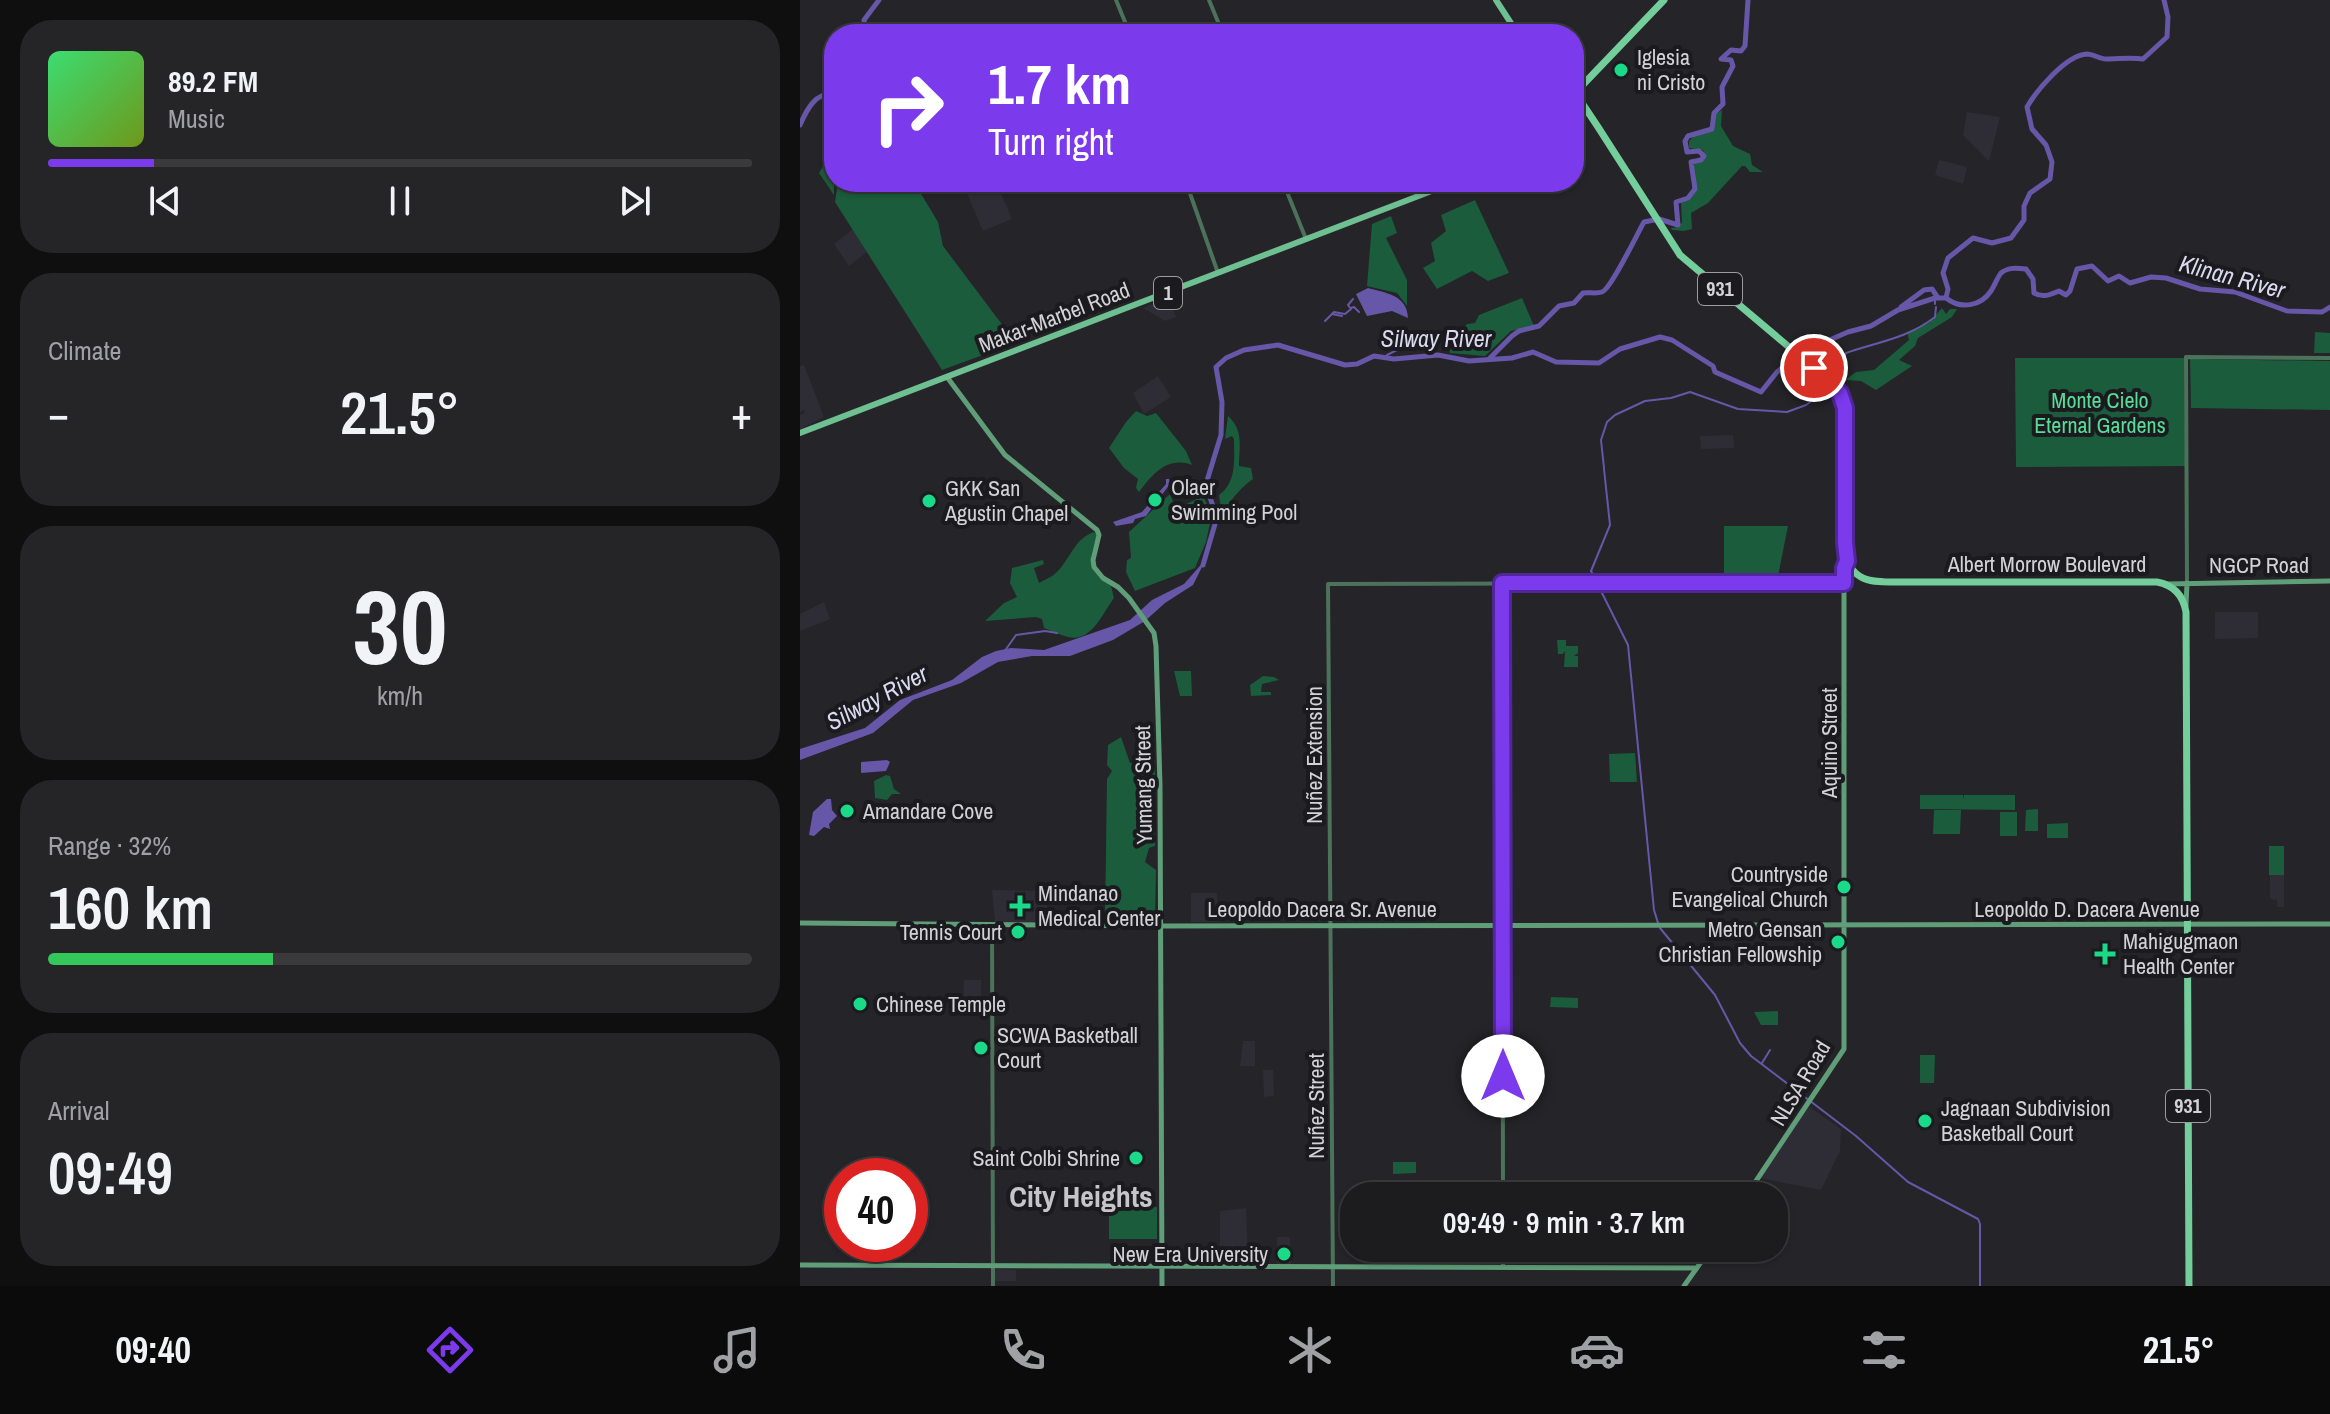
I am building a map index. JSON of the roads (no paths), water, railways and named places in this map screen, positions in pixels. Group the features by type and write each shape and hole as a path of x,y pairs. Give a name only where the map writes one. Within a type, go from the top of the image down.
{"highway":[{"path":"1584,82 1664,0"},
{"name":"931","path":"1584,107 1684,260 1840,393 1845,408 1847,561"},
{"name":"Albert Morrow Boulevard","path":"1847,561 1858,577 1874,582 2166,584 2180,594 2186,609"},
{"name":"931","path":"2186,609 2189,1286"}],"main road":[{"path":"1496,0 1512,24"},
{"name":"Makar-Marbel Road","path":"800,433 1429,192"},
{"name":"Yumang Street","path":"947,377 1005,455 1097,530 1094,567 1103,578 1126,593 1154,633 1161,926 1162,1286"},
{"name":"Aquino Street","path":"1845,926 1844,568 1847,561"},
{"name":"NGCP Road","path":"2166,584 2330,581"},
{"path":"2186,609 2187,583"},
{"name":"Leopoldo Dacera Sr. Avenue","path":"800,923 1845,926"},
{"name":"Leopoldo D. Dacera Avenue","path":"1845,926 2330,924"},
{"name":"NLSA Road","path":"1756,1182 1844,1049 1845,926"},
{"path":"1684,1286 1701,1262"},
{"path":"800,1265 1697,1268"}],"street":[{"path":"1116,0 1126,24"},
{"path":"1209,0 1219,24"},
{"path":"1190,192 1218,273"},
{"path":"1287,192 1306,239"},
{"path":"2187,583 2186,357 2330,358"},
{"path":"1503,1182 1502,583 1844,583"},
{"name":"Nuñez Extension","path":"1331,925 1328,584 1502,583"},
{"path":"992,925 993,1286"},
{"name":"Nuñez Street","path":"1331,925 1333,1286"},
{"path":"1503,1262 1503,1267"}],"waterway":[{"path":"865,24 864,20 879,0"},
{"path":"1489,359 1512,336 1539,326 1559,306 1574,303 1583,293 1600,293 1606,289 1644,222 1659,219 1678,225 1676,202 1688,198 1695,189 1691,162 1704,156 1699,151 1687,152 1685,141 1688,136 1712,129 1714,113 1723,104 1722,87 1733,66 1731,60 1721,59 1731,50 1741,51 1745,46 1748,0"},
{"name":"Silway River","path":"1203,565 1215,524 1206,484 1221,435 1222,402 1216,367 1226,358 1244,350 1278,345 1345,365 1357,364 1374,356 1394,359 1438,355 1469,361 1512,358 1533,352 1556,362 1599,363 1620,349 1660,337 1672,340 1713,366 1715,372 1761,392 1777,372 1802,352 1848,332 1871,326 1898,310 1935,298 1946,298 1948,289 1943,273 1948,258 1973,238 1992,243 2011,238 2024,220 2024,206 2030,193 2050,179 2052,162 2046,145 2032,129 2027,107 2053,74 2079,56 2143,59 2167,37 2168,17 2164,0"},
{"path":"800,125 809,108 824,95"},
{"name":"Klinan River","path":"1946,298 1958,304 1976,303 1987,296 2001,273 2016,268 2026,269 2033,279 2034,293 2043,296 2059,291 2066,295 2077,269 2092,266 2108,281 2119,276 2130,283 2151,277 2166,278 2200,289 2235,292 2287,311 2322,312 2330,307"},
{"path":"1901,307 1924,290 1932,289 1938,298"},
{"name":"Silway River","path":"1935,298 1935,304"},
{"path":"1325,321 1334,312 1345,314 1351,309 1348,305 1353,299"},
{"path":"1829,379 1846,353 1914,330 1935,317 1936,307"},
{"path":"1351,308 1359,312"},
{"path":"1332,314 1342,316"},
{"path":"1387,359 1387,355 1399,349 1402,340 1408,339"},
{"path":"1604,468 1601,440 1607,422 1645,401 1690,392 1738,409 1787,412 1806,405 1819,396 1826,385"},
{"path":"1604,469 1610,525 1591,571 1628,645 1654,910 1658,923"},
{"path":"1004,652 1016,635 1045,631 1057,633"},
{"path":"1660,928 1715,995 1740,1043 1751,1056 1856,1136 1908,1182 1978,1219 1980,1286"},
{"path":"1762,1063 1770,1050"}],"place":[{"name":"Iglesia ni Cristo","path":"1621,70"},
{"name":"Olaer Swimming Pool","path":"1155,500"},
{"name":"GKK San Agustin Chapel","path":"929,501"},
{"name":"Amandare Cove","path":"847,811"},
{"name":"Countryside Evangelical Church","path":"1844,887"},
{"name":"Mindanao Medical Center","path":"1020,906"},
{"name":"Tennis Court","path":"1018,932"},
{"name":"Metro Gensan Christian Fellowship","path":"1838,942"},
{"name":"Mahigugmaon Health Center","path":"2105,954"},
{"name":"Chinese Temple","path":"860,1004"},
{"name":"SCWA Basketball Court","path":"981,1048"},
{"name":"Jagnaan Subdivision Basketball Court","path":"1925,1121"},
{"name":"Saint Colbi Shrine","path":"1136,1158"},
{"name":"New Era University","path":"1284,1254"}],"district":[{"name":"City Heights","path":"1081,1197"}],"park label":[{"name":"Monte Cielo Eternal Gardens","path":"2100,412"}]}
